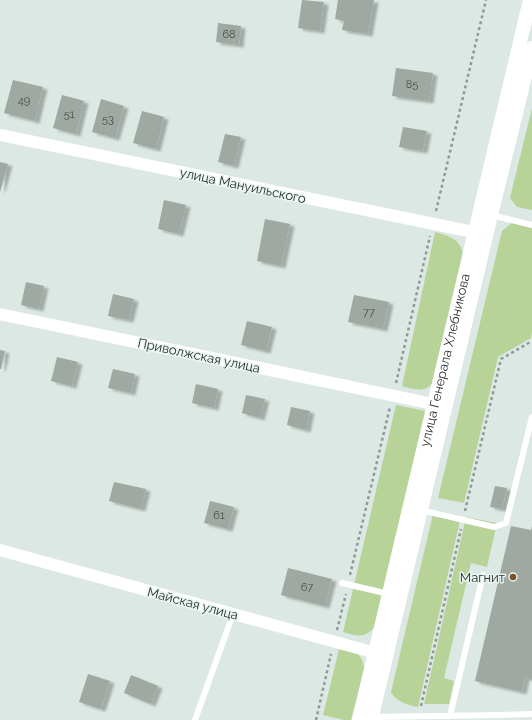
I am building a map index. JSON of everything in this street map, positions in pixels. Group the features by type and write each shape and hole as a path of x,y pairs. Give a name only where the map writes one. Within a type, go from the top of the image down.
{"street":[{"name":"улица Генерала Хлебникова","path":"485,214 530,0"},
{"name":"улица Генерала Хлебникова","path":"365,718 480,234 532,48"},
{"name":"улица Мануильского","path":"0,135 480,234"},
{"name":"Приволжская улица","path":"0,314 440,405"},
{"name":"улица Генерала Хлебникова","path":"380,654 389,594 415,508"},
{"name":"Майская улица","path":"0,550 380,654"}],"lane":[{"path":"485,214 532,225"},
{"path":"415,508 494,527 506,523 532,417"},
{"path":"450,716 482,575"},
{"path":"345,584 389,594"},
{"path":"195,720 233,614"},
{"path":"365,718 450,716 498,718 532,714"}],"path":[{"path":"316,720 334,642 345,584 393,395 486,0"}],"green space":[{"path":"532,108 532,210 517,207 510,198"},
{"path":"515,220 532,224 531,338 498,357 464,503 438,498 502,231"},
{"path":"435,232 454,239 460,246 463,256 433,382 430,386 419,390 402,386"},
{"path":"396,405 426,411 375,626 364,635 352,635 343,632"},
{"path":"434,510 461,516 418,707 399,701 391,692"},
{"path":"466,517 497,523 487,567 471,563 444,678 454,681 449,704 424,704"},
{"path":"340,645 353,651 362,659 364,669 351,720 344,720 323,715"}],"building":[{"path":"302,0 324,2 320,31 298,28"},
{"path":"338,0 374,0 368,34 342,30 344,21 335,19"},
{"path":"218,23 241,26 239,45 216,42"},
{"path":"396,68 433,73 429,101 392,96"},
{"path":"13,80 43,87 35,121 4,113"},
{"path":"62,95 84,101 76,134 53,128"},
{"path":"101,99 124,106 115,138 92,132"},
{"path":"142,111 164,117 156,149 133,143"},
{"path":"403,127 427,131 423,151 399,147"},
{"path":"225,134 241,137 234,166 218,162"},
{"path":"0,162 8,164 0,192"},
{"path":"164,200 186,205 179,234 158,229"},
{"path":"265,219 290,224 281,266 257,261"},
{"path":"26,282 44,286 39,309 21,305"},
{"path":"113,294 134,299 129,320 108,316"},
{"path":"354,295 389,302 383,329 348,322"},
{"path":"247,321 272,327 266,351 241,345"},
{"path":"0,350 5,351 1,369 0,369"},
{"path":"57,357 78,362 72,386 51,381"},
{"path":"113,369 135,374 131,393 108,388"},
{"path":"196,384 218,389 214,408 192,403"},
{"path":"246,395 265,399 260,418 242,413"},
{"path":"291,407 310,411 306,430 287,425"},
{"path":"114,482 146,489 141,509 109,501"},
{"path":"495,486 507,488 502,509 490,507"},
{"path":"210,501 234,507 228,529 204,523"},
{"path":"511,526 531,530 532,526 532,679 525,678 522,692 475,681"},
{"path":"288,568 332,579 325,606 281,595"},
{"path":"88,674 110,681 101,709 79,702"},
{"path":"131,675 158,686 151,704 124,693"}],"place":[{"name":"Магнит","path":"513,577"}]}
